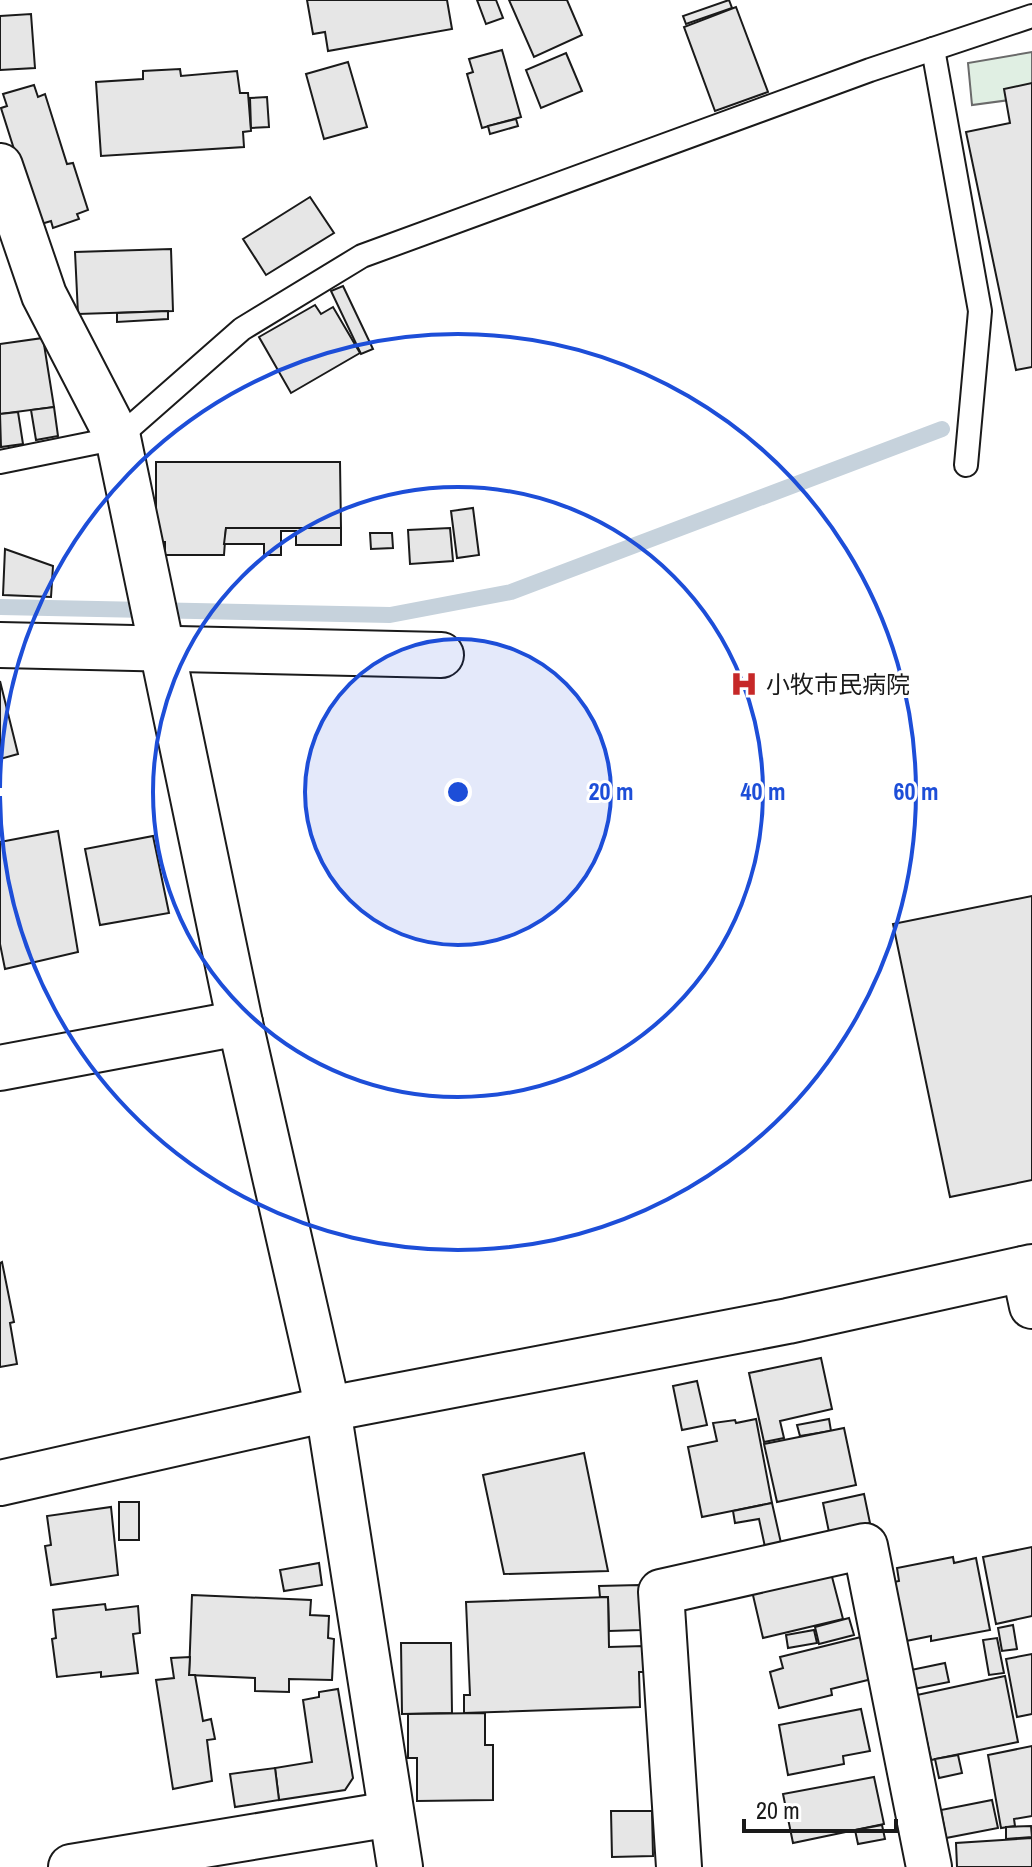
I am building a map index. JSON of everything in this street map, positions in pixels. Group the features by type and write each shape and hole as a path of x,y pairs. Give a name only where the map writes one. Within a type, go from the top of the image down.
{"street":[{"path":"0,166 44,295 118,438 240,1023 328,1409 400,1867"},
{"path":"0,645 441,655"},
{"path":"0,1068 240,1023"},
{"path":"0,1483 328,1409 788,1321 1029,1281"},
{"path":"679,1867 661,1592 865,1546 929,1867"},
{"path":"71,1867 391,1814"}],"lane":[{"path":"0,462 118,438 242,329 362,256 870,70 1032,16"},
{"path":"933,49 980,311 966,465"}],"green space":[{"path":"1032,52 1032,97 972,105 968,63"}],"building":[{"path":"307,0 447,0 452,29 328,51 325,32 313,34"},
{"path":"477,0 496,0 503,18 486,24"},
{"path":"509,0 567,0 582,35 534,57"},
{"path":"729,0 732,8 686,24 683,16"},
{"path":"736,7 768,92 715,111 684,27"},
{"path":"31,14 35,68 0,70 0,16"},
{"path":"502,50 521,117 482,128 467,74 473,72 469,59"},
{"path":"566,53 582,91 541,108 526,70"},
{"path":"348,62 367,127 324,139 306,74"},
{"path":"180,69 181,76 237,71 240,93 248,93 251,131 243,132 244,147 101,156 96,82 143,79 143,71"},
{"path":"1032,83 1032,367 1016,370 966,132 1010,123 1004,89"},
{"path":"34,85 38,97 45,94 67,164 73,163 88,210 77,214 79,219 53,228 51,221 38,225 1,108 7,106 3,94"},
{"path":"267,97 269,127 251,128 250,98"},
{"path":"516,119 518,126 490,134 488,126"},
{"path":"310,197 334,233 266,275 243,239"},
{"path":"171,249 173,311 78,314 75,252"},
{"path":"343,286 373,349 361,354 331,291"},
{"path":"315,305 321,314 333,307 360,353 291,393 259,337"},
{"path":"168,311 168,319 117,322 117,313"},
{"path":"43,338 54,407 0,414 0,344"},
{"path":"54,407 58,436 36,440 31,410"},
{"path":"18,412 23,444 1,447 0,414"},
{"path":"156,462 340,462 341,528 226,528 224,555 165,555 165,542 156,542"},
{"path":"473,508 479,555 457,558 451,511"},
{"path":"226,528 341,528 341,545 296,545 296,531 281,531 281,555 264,555 264,544 224,544"},
{"path":"450,528 453,561 410,564 408,530"},
{"path":"370,533 392,533 393,548 371,549"},
{"path":"5,549 53,566 51,597 3,595"},
{"path":"0,681 18,754 0,759"},
{"path":"58,831 78,952 5,969 0,944 0,842"},
{"path":"153,836 169,913 100,925 85,849"},
{"path":"1032,896 1032,1180 950,1197 893,924"},
{"path":"0,1263 14,1322 10,1323 17,1364 0,1367"},
{"path":"821,1358 832,1409 780,1421 784,1438 764,1442 749,1373"},
{"path":"697,1381 707,1425 682,1430 673,1386"},
{"path":"756,1419 772,1503 702,1517 688,1447 717,1441 713,1423"},
{"path":"829,1419 831,1431 800,1436 797,1425"},
{"path":"844,1428 856,1485 777,1502 764,1444"},
{"path":"584,1453 608,1571 504,1574 483,1475"},
{"path":"864,1494 870,1523 829,1532 823,1503"},
{"path":"119,1502 139,1502 139,1540 119,1540"},
{"path":"772,1503 781,1543 765,1547 759,1519 735,1523 733,1511"},
{"path":"111,1507 118,1575 51,1585 45,1546 51,1545 47,1516"},
{"path":"1032,1547 1032,1616 996,1624 983,1557"},
{"path":"953,1557 954,1563 976,1558 990,1630 931,1641 931,1636 906,1641 894,1582 899,1581 897,1568"},
{"path":"319,1563 322,1585 284,1591 280,1570"},
{"path":"831,1573 843,1619 763,1638 752,1591"},
{"path":"639,1585 641,1630 609,1631 608,1597 600,1597 599,1586"},
{"path":"192,1595 311,1600 310,1615 329,1616 328,1638 334,1639 332,1680 289,1679 289,1692 255,1691 255,1678 189,1675"},
{"path":"608,1597 609,1647 644,1646 645,1672 639,1672 640,1707 464,1713 464,1695 470,1695 466,1602"},
{"path":"105,1604 106,1610 138,1606 140,1633 133,1634 138,1673 101,1677 101,1672 57,1677 52,1639 56,1638 53,1610"},
{"path":"849,1618 854,1635 819,1644 815,1627"},
{"path":"1013,1625 1017,1649 1002,1651 998,1628"},
{"path":"814,1630 817,1643 788,1648 786,1635"},
{"path":"861,1637 872,1679 831,1689 832,1695 779,1708 770,1672 783,1668 780,1657"},
{"path":"997,1638 1004,1673 989,1675 983,1640"},
{"path":"401,1643 451,1643 452,1713 402,1714"},
{"path":"1032,1654 1032,1714 1017,1717 1006,1659"},
{"path":"190,1657 189,1675 195,1675 203,1721 211,1719 215,1739 207,1740 212,1781 173,1789 156,1680 174,1678 171,1658"},
{"path":"945,1663 949,1682 914,1689 911,1670"},
{"path":"1005,1676 1018,1742 931,1760 917,1695"},
{"path":"338,1689 353,1778 345,1790 279,1800 275,1768 312,1762 303,1700 319,1697 319,1692"},
{"path":"861,1709 870,1751 843,1756 844,1764 788,1775 779,1725"},
{"path":"485,1713 485,1745 493,1745 493,1800 417,1801 417,1758 408,1758 408,1714"},
{"path":"1032,1746 1032,1816 1014,1819 1015,1826 1001,1828 988,1755"},
{"path":"958,1755 962,1773 939,1778 935,1759"},
{"path":"275,1768 279,1800 235,1807 230,1774"},
{"path":"874,1777 884,1824 793,1843 783,1794"},
{"path":"992,1800 998,1828 946,1838 941,1810"},
{"path":"611,1811 652,1811 653,1856 612,1857"},
{"path":"882,1825 885,1839 858,1844 855,1830"},
{"path":"1031,1826 1032,1837 1006,1839 1006,1827"},
{"path":"1032,1838 1032,1867 957,1867 956,1843"}],"waterway":[{"path":"0,607 390,615 511,592 942,429"}],"place":[{"name":"小牧市民病院","path":"744,684"}]}
